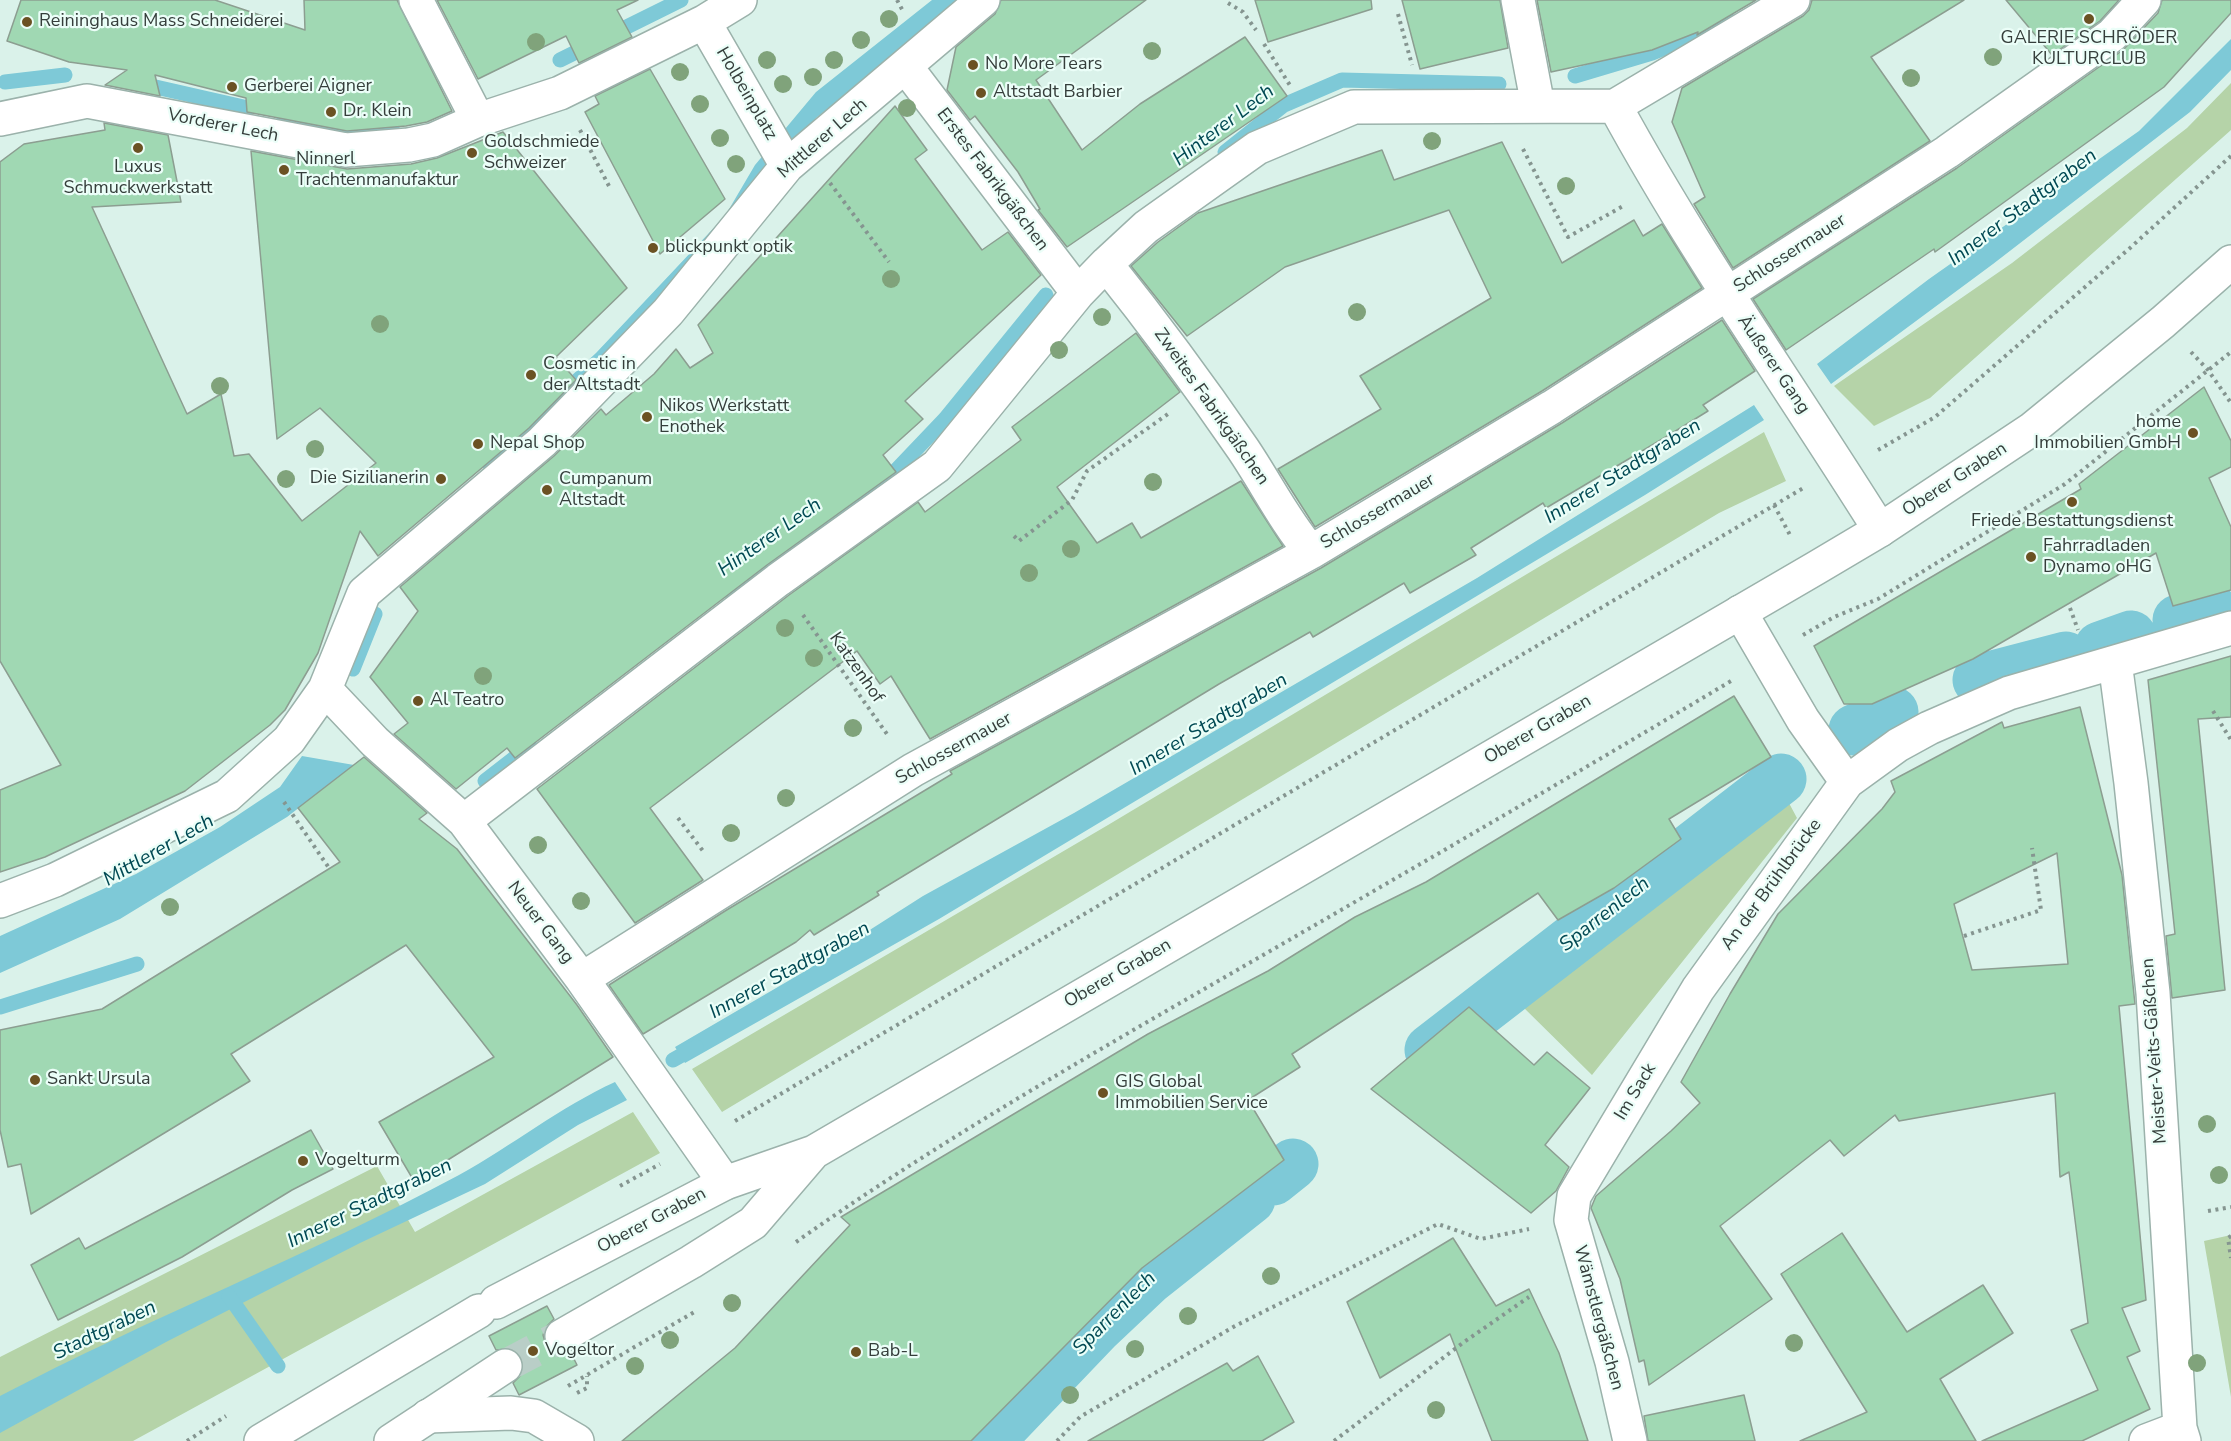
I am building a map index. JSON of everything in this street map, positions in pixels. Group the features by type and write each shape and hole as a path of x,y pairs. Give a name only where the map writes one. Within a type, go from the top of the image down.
{"street":[{"path":"416,0 478,120"},
{"name":"Vorderer Lech","path":"0,119 87,101 346,150 409,145 433,140 478,120 560,93 704,22 740,0"},
{"name":"Mittlerer Lech","path":"0,901 55,880 227,796 289,740 325,690 364,593 542,442 668,312 796,158 906,68 983,0"},
{"path":"1518,0 1538,106"},
{"path":"464,821 778,580 937,466 1078,293 1106,264 1146,227 1257,148 1354,107 1615,106 1793,0"},
{"name":"Schlossermauer","path":"582,979 913,770 1311,552 1552,407 1947,152 2112,35 2144,0"},
{"name":"Holbeinplatz","path":"704,22 796,158"},
{"name":"Erstes Fabrikgäßchen","path":"906,68 1078,293"},
{"name":"Äußerer Gang","path":"1615,106 1659,187 1726,296 1880,530"},
{"name":"Oberer Graben","path":"261,1441 487,1306 725,1183 814,1152 1880,530 2032,429 2163,322 2231,262"},
{"name":"Zweites Fabrikgäßchen","path":"1106,264 1202,389 1256,468 1287,524 1311,552"},
{"path":"1740,612 1803,720 1840,772"},
{"name":"An der Brühlbrücke","path":"1698,989 1840,772 1948,718 2009,693 2231,628"},
{"name":"Meister-Veits-Gäßchen","path":"2115,662 2131,783 2153,993 2182,1435"},
{"name":"Neuer Gang","path":"325,690 375,742 464,821 582,979 725,1183"},
{"name":"Im Sack","path":"1573,1208 1698,989"},
{"name":"Oberer Graben","path":"562,1336 692,1262 753,1223 814,1152"},
{"name":"Wämstlergäßchen","path":"1573,1208 1630,1441"},
{"path":"391,1441 505,1366"},
{"path":"428,1416 511,1413 534,1416 577,1441"},
{"path":"2146,1441 2182,1435"}],"path":[{"path":"1228,3 1243,12 1256,30"},
{"path":"1398,14 1414,75"},
{"path":"1264,44 1294,92"},
{"path":"560,93 610,188"},
{"path":"1500,106 1568,237 1659,187"},
{"path":"698,1143 1840,466 1873,453 1935,417 2130,248 2231,156"},
{"path":"796,158 889,262"},
{"path":"2163,322 2208,370 2231,403"},
{"path":"1800,637 1834,617 1878,599 2065,484 2231,352"},
{"path":"1014,536 1019,541 1072,500 1087,471 1202,389"},
{"name":"Katzenhof","path":"778,580 913,770"},
{"path":"2070,608 2082,640"},
{"path":"789,1247 873,1188 1142,1025 1505,816 1712,691"},
{"path":"2213,711 2231,740"},
{"path":"293,812 329,868"},
{"path":"1964,936 2041,910 2032,848"},
{"path":"2199,1214 2231,1207"},
{"path":"1056,1441 1080,1417 1236,1326 1438,1224 1481,1239 1573,1208"},
{"path":"2231,1236 2228,1238 2231,1258"},
{"path":"1334,1441 1464,1342 1529,1297"},
{"path":"187,1441 229,1414"}],"green space":[{"path":"2231,83 2231,130 1930,398 1874,426 1834,386 2012,263 2187,128"},
{"path":"1764,432 1786,481 1719,513 722,1112 692,1069 1108,825"},
{"path":"1783,792 1797,818 1592,1075 1521,1005"},
{"path":"633,1112 660,1153 133,1441 0,1441 0,1357 377,1166 415,1232"},
{"path":"2231,1235 2231,1397 2204,1241"}],"water":[{"path":"932,0 965,0 816,118 734,223 493,470 474,466 596,353 725,216 755,165 816,92"},
{"path":"2231,39 2231,70 2190,112 1993,264 1831,384 1817,364 1929,279 2139,131"},
{"path":"1754,405 1764,420 1645,495 939,919 685,1063 675,1047 807,970 923,896 1074,813 1477,578"},
{"path":"302,756 354,765 287,817 120,919 0,973 0,936 136,874 220,827 280,787"},
{"path":"615,1082 627,1100 578,1125 485,1184 360,1243 166,1342 0,1433 0,1396 114,1339 403,1204 479,1164 575,1103"}],"building":[{"path":"21,0 215,0 305,30 304,0 397,0 452,111 427,122 406,126 347,131 247,112 246,98 155,75 160,96 105,85 127,70 69,62 7,41"},
{"path":"437,0 638,0 617,10 632,37 579,63 566,36 478,79"},
{"path":"1001,0 1146,0 1036,80 1082,150 1140,104 1245,37 1287,96 1067,247 1038,210 1040,209 1018,172 975,116 970,120 947,90 956,47 995,14"},
{"path":"1255,0 1371,0 1372,9 1268,42"},
{"path":"1402,0 1500,0 1508,48 1420,69"},
{"path":"1537,0 1756,0 1697,35 1698,32 1652,50 1551,72"},
{"path":"1812,0 1964,0 1871,57 1930,141 1733,268 1694,204 1705,197 1672,122 1682,88 1803,16 1809,10"},
{"path":"2006,0 2119,0 2100,21 2052,55"},
{"path":"2162,0 2231,0 2231,13 2164,87 1935,252 1934,249 1786,350 1753,299 1957,168 2123,50 2158,13"},
{"path":"650,69 725,199 660,254 585,112 599,104 595,96"},
{"path":"895,106 927,150 915,159 982,250 1008,232 1041,275 905,401 923,419 883,455 896,472 767,565 515,758 507,748 456,789 394,734 408,723 370,677 418,611 400,587 554,456 601,409 606,415 654,374 676,349 690,368 713,353 698,325"},
{"path":"104,123 168,135 181,202 92,207 187,414 221,394 234,456 249,454 302,521 376,463 320,408 277,439 251,151 347,169 411,164 437,158 503,132 627,288 556,357 576,380 529,428 378,556 360,531 318,653 285,710 270,725 185,791 45,857 0,872 0,790 61,765 0,661 0,162 24,144 105,130"},
{"path":"1502,142 1562,263 1634,220 1643,236 1662,224 1702,288 1542,391 1315,527 1278,469 1381,409 1360,376 1491,298 1449,210 1285,267 1187,336 1131,266 1158,242 1198,213 1382,150 1394,180"},
{"path":"1722,320 1755,371 1703,405 1708,411 1546,508 1543,503 1471,548 1476,555 1410,593 1404,583 1313,637 1310,632 1219,684 877,892 879,895 814,935 810,930 796,942 643,1034 609,985 725,911 952,774 950,771 1321,568 1562,423"},
{"path":"1136,333 1180,392 1057,487 1097,543 1132,523 1141,538 1241,481 1283,546 930,739 891,676 880,684 857,651 650,808 703,880 635,923 537,789 789,595 918,502 925,512 1021,440 1012,427"},
{"path":"2204,387 2231,441 2231,467 2209,478 2231,527 2231,590 2173,606 2156,553 1973,659 1872,704 1844,704 1814,646 2081,489 2079,484"},
{"path":"2231,656 2231,717 2198,719 2225,990 2172,998 2166,936 2175,934 2148,680"},
{"path":"1734,696 1771,757 1669,819 1681,839 1614,888 1558,920 1538,893 1292,1054 1300,1067 1248,1100 1284,1160 1142,1268 971,1441 622,1441 735,1348 850,1225 841,1217 1148,1034 1268,971 1355,917 1426,882"},
{"path":"2080,707 2122,875 2135,1004 2119,1006 2146,1300 2122,1308 2140,1351 2127,1357 2150,1409 2082,1441 1982,1441 2098,1390 2071,1330 2088,1323 2069,1172 2060,1177 2055,1093 1899,1121 1895,1115 1844,1156 1830,1140 1720,1226 1772,1299 1649,1385 1644,1360 1639,1362 1620,1279 1591,1208 1596,1196 1700,1103 1681,1082 1730,994 1778,914 1882,809 1895,792 1891,781 2002,722 2004,728","holes":["2057,853 2068,964 1972,970 1954,904"]},
{"path":"364,757 427,813 419,819 457,849 577,1005 613,1057 414,1181 379,1122 494,1057 406,945 231,1054 250,1081 31,1214 21,1164 8,1167 0,1130 0,1030 102,1009 340,862 298,808"},
{"path":"1469,1007 1534,1065 1547,1052 1590,1088 1545,1145 1569,1167 1556,1191 1531,1213 1371,1089"},
{"path":"311,1130 333,1169 292,1190 182,1257 58,1320 31,1265 79,1238 85,1249"},
{"path":"1842,1233 1907,1332 1983,1285 2013,1333 1940,1379 1976,1441 1800,1441 1867,1412 1781,1274"},
{"path":"1453,1238 1496,1306 1529,1289 1559,1353 1588,1441 1492,1441 1450,1334 1380,1378 1347,1302"},
{"name":"Vogeltor","path":"547,1306 554,1319 546,1327 543,1335 546,1345 553,1352 563,1355 571,1353 577,1365 519,1395 513,1383 522,1374 524,1365 521,1356 513,1349 496,1350 489,1336"},
{"path":"1258,1356 1294,1422 1262,1441 1088,1441 1227,1363 1233,1371"},
{"path":"1744,1395 1755,1441 1648,1441 1644,1416"}],"waterway":[{"name":"Vorderer Lech","path":"560,60 681,0"},
{"name":"Hinterer Lech","path":"1575,76 1652,53 1730,21"},
{"name":"Vorderer Lech","path":"5,82 65,75"},
{"name":"Hinterer Lech","path":"1225,152 1284,105 1342,80 1499,84"},
{"name":"Vorderer Lech","path":"138,83 248,108"},
{"name":"Vorderer Lech","path":"284,118 351,129 393,124"},
{"name":"Hinterer Lech","path":"730,592 885,482 945,419 1046,295"},
{"name":"Sparrenlech","path":"2178,620 2211,608"},
{"name":"Mittlerer Lech","path":"353,669 375,614"},
{"name":"Sparrenlech","path":"2100,647 2131,636"},
{"name":"Sparrenlech","path":"1978,680 2066,657"},
{"name":"Sparrenlech","path":"1854,730 1893,712"},
{"name":"Hinterer Lech","path":"485,781 530,746"},
{"name":"Sparrenlech","path":"1430,1050 1781,779"},
{"name":"Hinterer Lech","path":"0,1007 137,964"},
{"name":"Innerer Stadtgraben","path":"673,1060 696,1047"},
{"name":"Sparrenlech","path":"1273,1180 1293,1164"},
{"name":"Sparrenlech","path":"989,1441 1097,1328 1149,1279 1250,1199"},
{"path":"229,1296 278,1366"}],"tunnel":[{"path":"505,1366 562,1336"}],"place":[{"name":"GALERIE SCHRÖDER KULTURCLUB","path":"2089,19"},
{"name":"Reininghaus Mass Schneiderei","path":"27,22"},
{"name":"No More Tears","path":"973,65"},
{"name":"Gerberei Aigner","path":"232,87"},
{"name":"Altstadt Barbier","path":"981,93"},
{"name":"Dr. Klein","path":"331,112"},
{"name":"Luxus Schmuckwerkstatt","path":"138,148"},
{"name":"Goldschmiede Schweizer","path":"472,153"},
{"name":"Ninnerl Trachtenmanufaktur","path":"284,170"},
{"name":"blickpunkt optik","path":"653,248"},
{"name":"Cosmetic in der Altstadt","path":"531,375"},
{"name":"Nikos Werkstatt Enothek","path":"647,417"},
{"name":"home Immobilien GmbH","path":"2193,433"},
{"name":"Nepal Shop","path":"478,444"},
{"name":"Die Sizilianerin","path":"441,479"},
{"name":"Cumpanum Altstadt","path":"547,490"},
{"name":"Friede Bestattungsdienst","path":"2072,502"},
{"name":"Fahrradladen Dynamo oHG","path":"2031,557"},
{"name":"Al Teatro","path":"418,701"},
{"name":"Sankt Ursula","path":"35,1080"},
{"name":"GIS Global Immobilien Service","path":"1103,1093"},
{"name":"Vogelturm","path":"303,1161"},
{"name":"Vogeltor","path":"533,1351"},
{"name":"Bab-L","path":"856,1352"}],"water label":[{"name":"Stadtgraben","path":"105,1331"}]}
